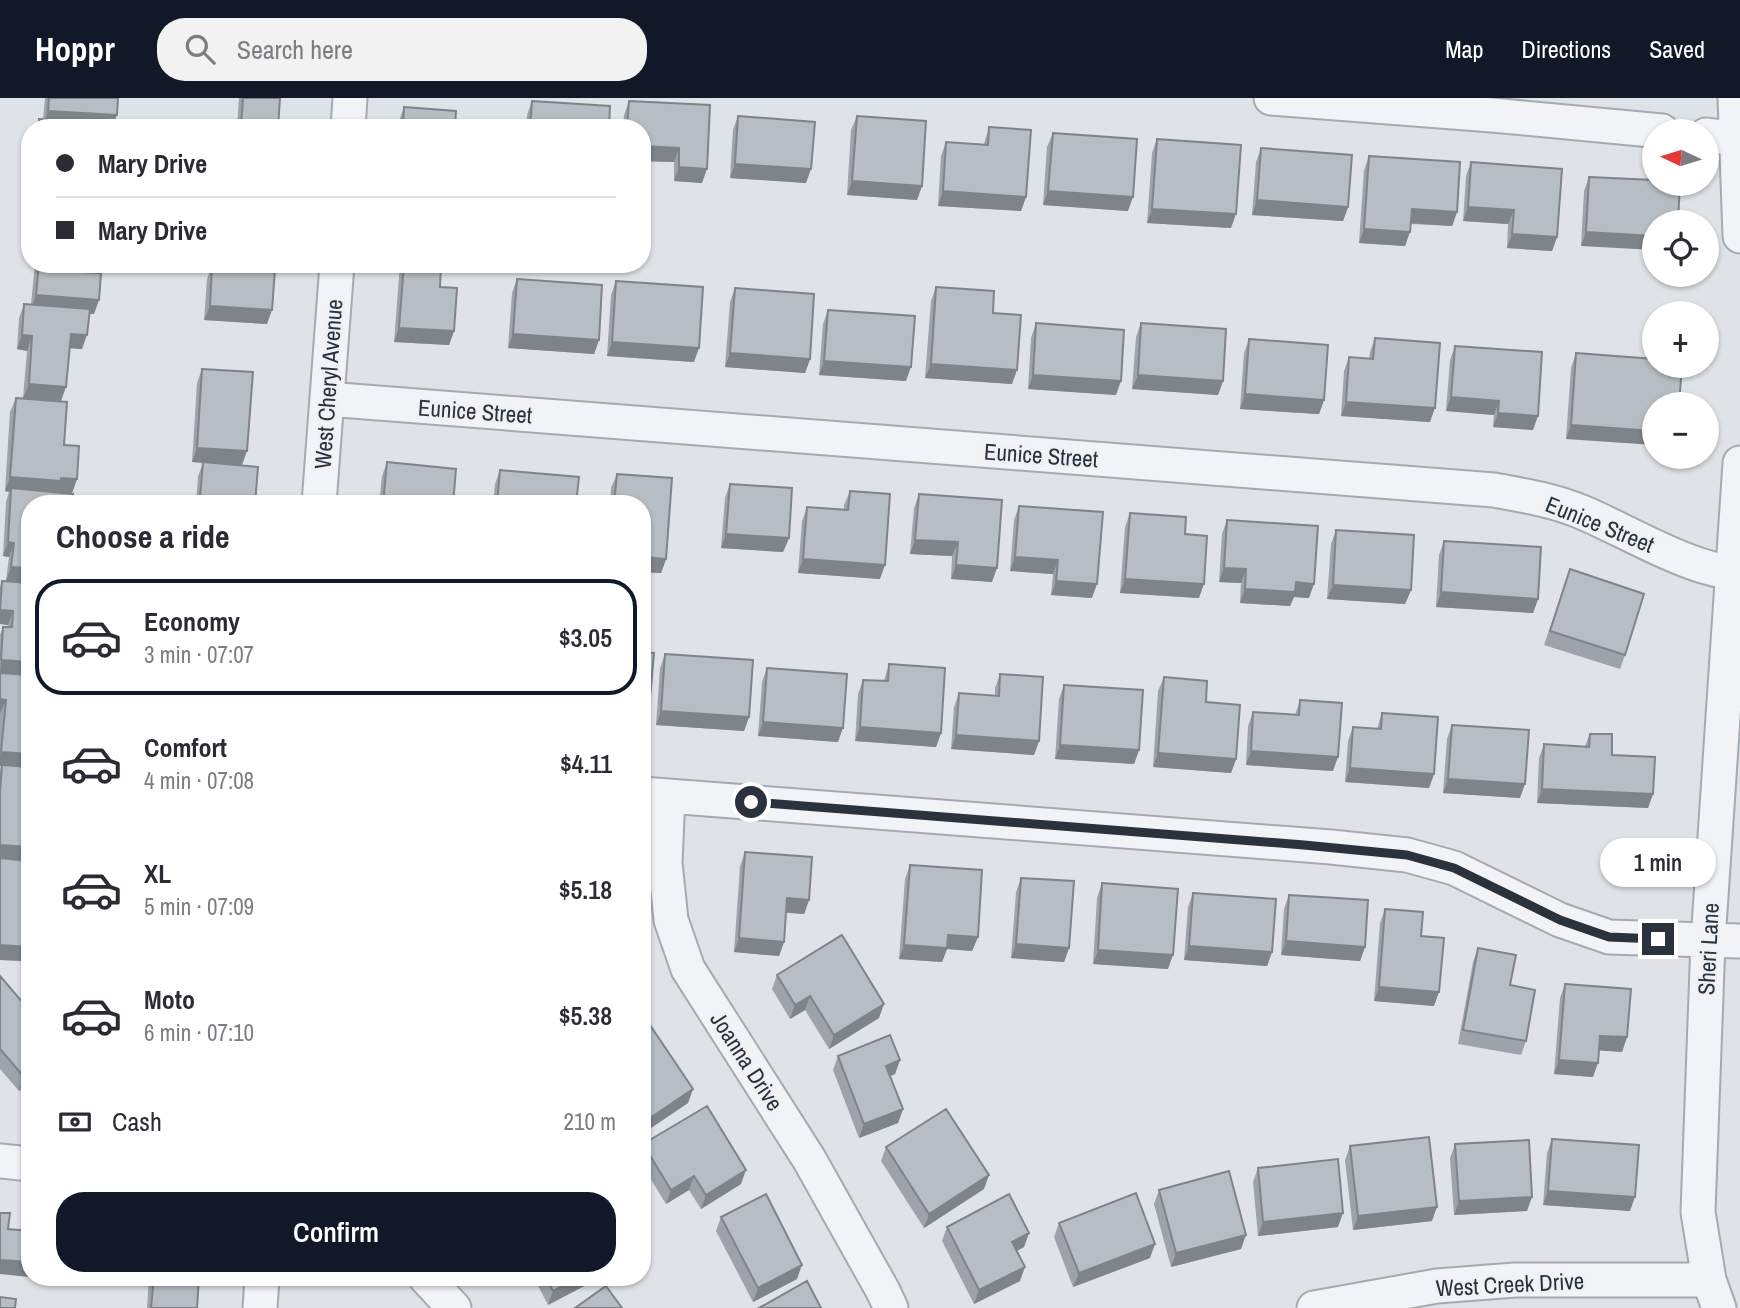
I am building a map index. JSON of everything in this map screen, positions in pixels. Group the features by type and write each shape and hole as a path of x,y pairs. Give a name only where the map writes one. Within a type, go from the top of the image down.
{"street":[{"path":"349,119 350,98"},
{"path":"1271,98 1642,129"},
{"path":"1735,98 1727,138 1740,236"},
{"name":"West Cheryl Avenue","path":"320,495 336,273"},
{"name":"Eunice Street","path":"327,400 1494,491 1548,499 1685,560 1737,573"},
{"name":"Sheri Lane","path":"1714,1294 1698,1212 1724,941 1740,463"},
{"path":"655,795 1407,855 1454,868 1560,920 1609,937 1724,941"},
{"name":"Joanna Drive","path":"655,795 671,920 688,969 809,1159 891,1308"},
{"path":"0,1161 21,1163"},
{"name":"West Creek Drive","path":"1314,1308 1450,1285 1541,1280 1714,1294"},
{"path":"260,1308 261,1286"},
{"path":"433,1286 454,1308"}],"building":[{"path":"49,98 118,98 117,115 48,111"},
{"path":"243,98 280,98 279,119 242,119"},
{"path":"532,101 610,106 609,119 531,119"},
{"path":"629,101 710,105 707,169 679,167 679,148 651,146 651,119 628,119"},
{"path":"404,107 456,111 456,119 403,119"},
{"path":"738,116 815,122 811,169 735,164"},
{"path":"857,116 926,121 922,186 852,181"},
{"path":"989,127 1031,130 1026,197 943,191 946,142 988,145"},
{"path":"1053,133 1137,139 1133,197 1048,191"},
{"path":"1157,139 1241,145 1236,214 1152,209"},
{"path":"1261,148 1352,155 1348,207 1257,200"},
{"path":"1369,156 1460,162 1457,212 1412,209 1410,232 1364,229"},
{"path":"1471,162 1562,169 1557,237 1512,234 1514,210 1468,207"},
{"path":"1589,177 1642,179 1642,196 1679,196 1679,210 1642,210 1642,235 1586,232"},
{"path":"38,273 101,273 99,300 36,295"},
{"path":"212,273 275,273 272,310 210,306"},
{"path":"403,273 441,273 440,287 457,288 454,331 399,328"},
{"path":"517,279 602,285 599,340 513,334"},
{"path":"616,281 703,287 699,348 612,342"},
{"path":"936,287 994,291 993,313 1021,315 1017,370 931,364"},
{"path":"735,288 814,294 810,359 730,353"},
{"path":"24,304 90,309 87,335 71,334 66,387 29,384 32,336 22,335"},
{"path":"828,310 915,316 911,367 824,361"},
{"path":"1036,323 1124,330 1121,381 1033,375"},
{"path":"1141,323 1226,329 1223,381 1138,375"},
{"path":"1375,338 1440,343 1435,408 1346,402 1349,357 1373,359"},
{"path":"1249,339 1328,345 1324,400 1245,394"},
{"path":"1455,346 1542,352 1538,416 1498,413 1499,401 1451,397"},
{"path":"1576,353 1642,358 1642,378 1681,378 1680,392 1642,392 1642,430 1571,425"},
{"path":"202,369 253,372 247,451 197,448"},
{"path":"16,398 67,402 64,445 79,446 77,479 61,478 61,481 10,477"},
{"path":"203,462 258,467 256,495 200,495"},
{"path":"387,462 456,469 454,495 384,495"},
{"path":"500,470 579,477 577,495 498,495"},
{"path":"617,474 672,478 666,559 651,558 651,495 615,495"},
{"path":"730,484 792,488 789,538 726,534"},
{"path":"11,488 73,494 21,495 21,568 11,567 14,543 8,542"},
{"path":"850,491 890,494 885,565 803,559 807,507 848,510"},
{"path":"919,494 1002,500 997,568 956,565 958,542 915,540"},
{"path":"1019,506 1103,512 1097,584 1056,581 1058,560 1015,557"},
{"path":"1130,513 1186,517 1185,534 1207,536 1204,584 1125,579"},
{"path":"1227,520 1318,526 1314,584 1296,582 1295,592 1245,589 1246,569 1224,568"},
{"path":"1336,530 1414,535 1411,590 1333,585"},
{"path":"1444,541 1541,547 1538,599 1441,592"},
{"path":"1570,569 1644,594 1625,655 1550,631"},
{"path":"2,581 21,582 21,661 1,660 3,627 12,627 13,611 0,610"},
{"path":"651,653 654,653 651,687"},
{"path":"665,654 753,660 749,717 661,711"},
{"path":"889,664 945,668 941,733 860,727 863,680 888,681"},
{"path":"767,668 847,674 843,728 763,722"},
{"path":"0,673 21,674 21,753 1,752 6,700 0,699"},
{"path":"1000,674 1043,677 1039,741 956,735 959,693 999,696"},
{"path":"1164,677 1207,681 1206,702 1240,705 1236,759 1158,753"},
{"path":"1064,685 1143,690 1139,750 1060,745"},
{"path":"1300,700 1342,703 1338,757 1251,751 1253,712 1299,715"},
{"path":"1382,713 1438,717 1434,774 1350,768 1353,727 1381,729"},
{"path":"1452,725 1529,730 1525,784 1448,779"},
{"path":"1590,734 1612,734 1612,755 1655,757 1653,794 1542,789 1544,744 1589,747"},
{"path":"2,765 21,766 21,846 0,845"},
{"path":"745,852 812,857 809,900 787,898 784,942 739,938"},
{"path":"0,858 21,860 21,946 0,945"},
{"path":"910,865 982,870 978,937 948,935 947,948 904,945"},
{"path":"1021,878 1074,881 1069,948 1016,944"},
{"path":"1102,883 1178,889 1173,955 1098,950"},
{"path":"1193,893 1276,899 1272,952 1189,946"},
{"path":"1289,895 1368,900 1365,947 1286,941"},
{"path":"1385,909 1423,912 1421,936 1444,938 1439,992 1379,987"},
{"path":"842,935 884,1004 834,1035 810,996 795,1005 777,975"},
{"path":"1478,948 1516,955 1510,985 1535,990 1526,1041 1463,1030"},
{"path":"0,976 21,1000 21,1074 0,1049"},
{"path":"1565,984 1631,989 1627,1037 1600,1036 1598,1063 1559,1060"},
{"path":"651,1026 693,1089 651,1117"},
{"path":"890,1035 900,1060 886,1066 903,1109 864,1124 838,1056"},
{"path":"707,1106 746,1170 706,1195 694,1176 671,1190 651,1157 651,1139"},
{"path":"946,1109 989,1175 929,1214 886,1147"},
{"path":"1429,1137 1437,1207 1358,1216 1350,1146"},
{"path":"1552,1139 1639,1145 1635,1197 1548,1191"},
{"path":"1529,1140 1532,1197 1459,1201 1455,1144"},
{"path":"1338,1159 1343,1213 1263,1222 1258,1168"},
{"path":"1229,1171 1246,1235 1176,1253 1159,1190"},
{"path":"1136,1193 1155,1244 1079,1273 1059,1223"},
{"path":"766,1194 802,1265 758,1288 721,1217"},
{"path":"1009,1194 1029,1233 1012,1242 1025,1267 979,1290 947,1227"},
{"path":"0,1213 10,1213 8,1229 21,1230 21,1261 0,1260"},
{"path":"807,1281 821,1308 759,1308"},
{"path":"153,1286 198,1286 197,1308 151,1308"},
{"path":"550,1286 563,1286 553,1291"},
{"path":"606,1286 622,1308 575,1308"},
{"path":"0,1297 16,1299 15,1308 0,1308"}],"route":[{"path":"751,802 1407,855 1454,868 1560,920 1609,937 1658,939"}]}
